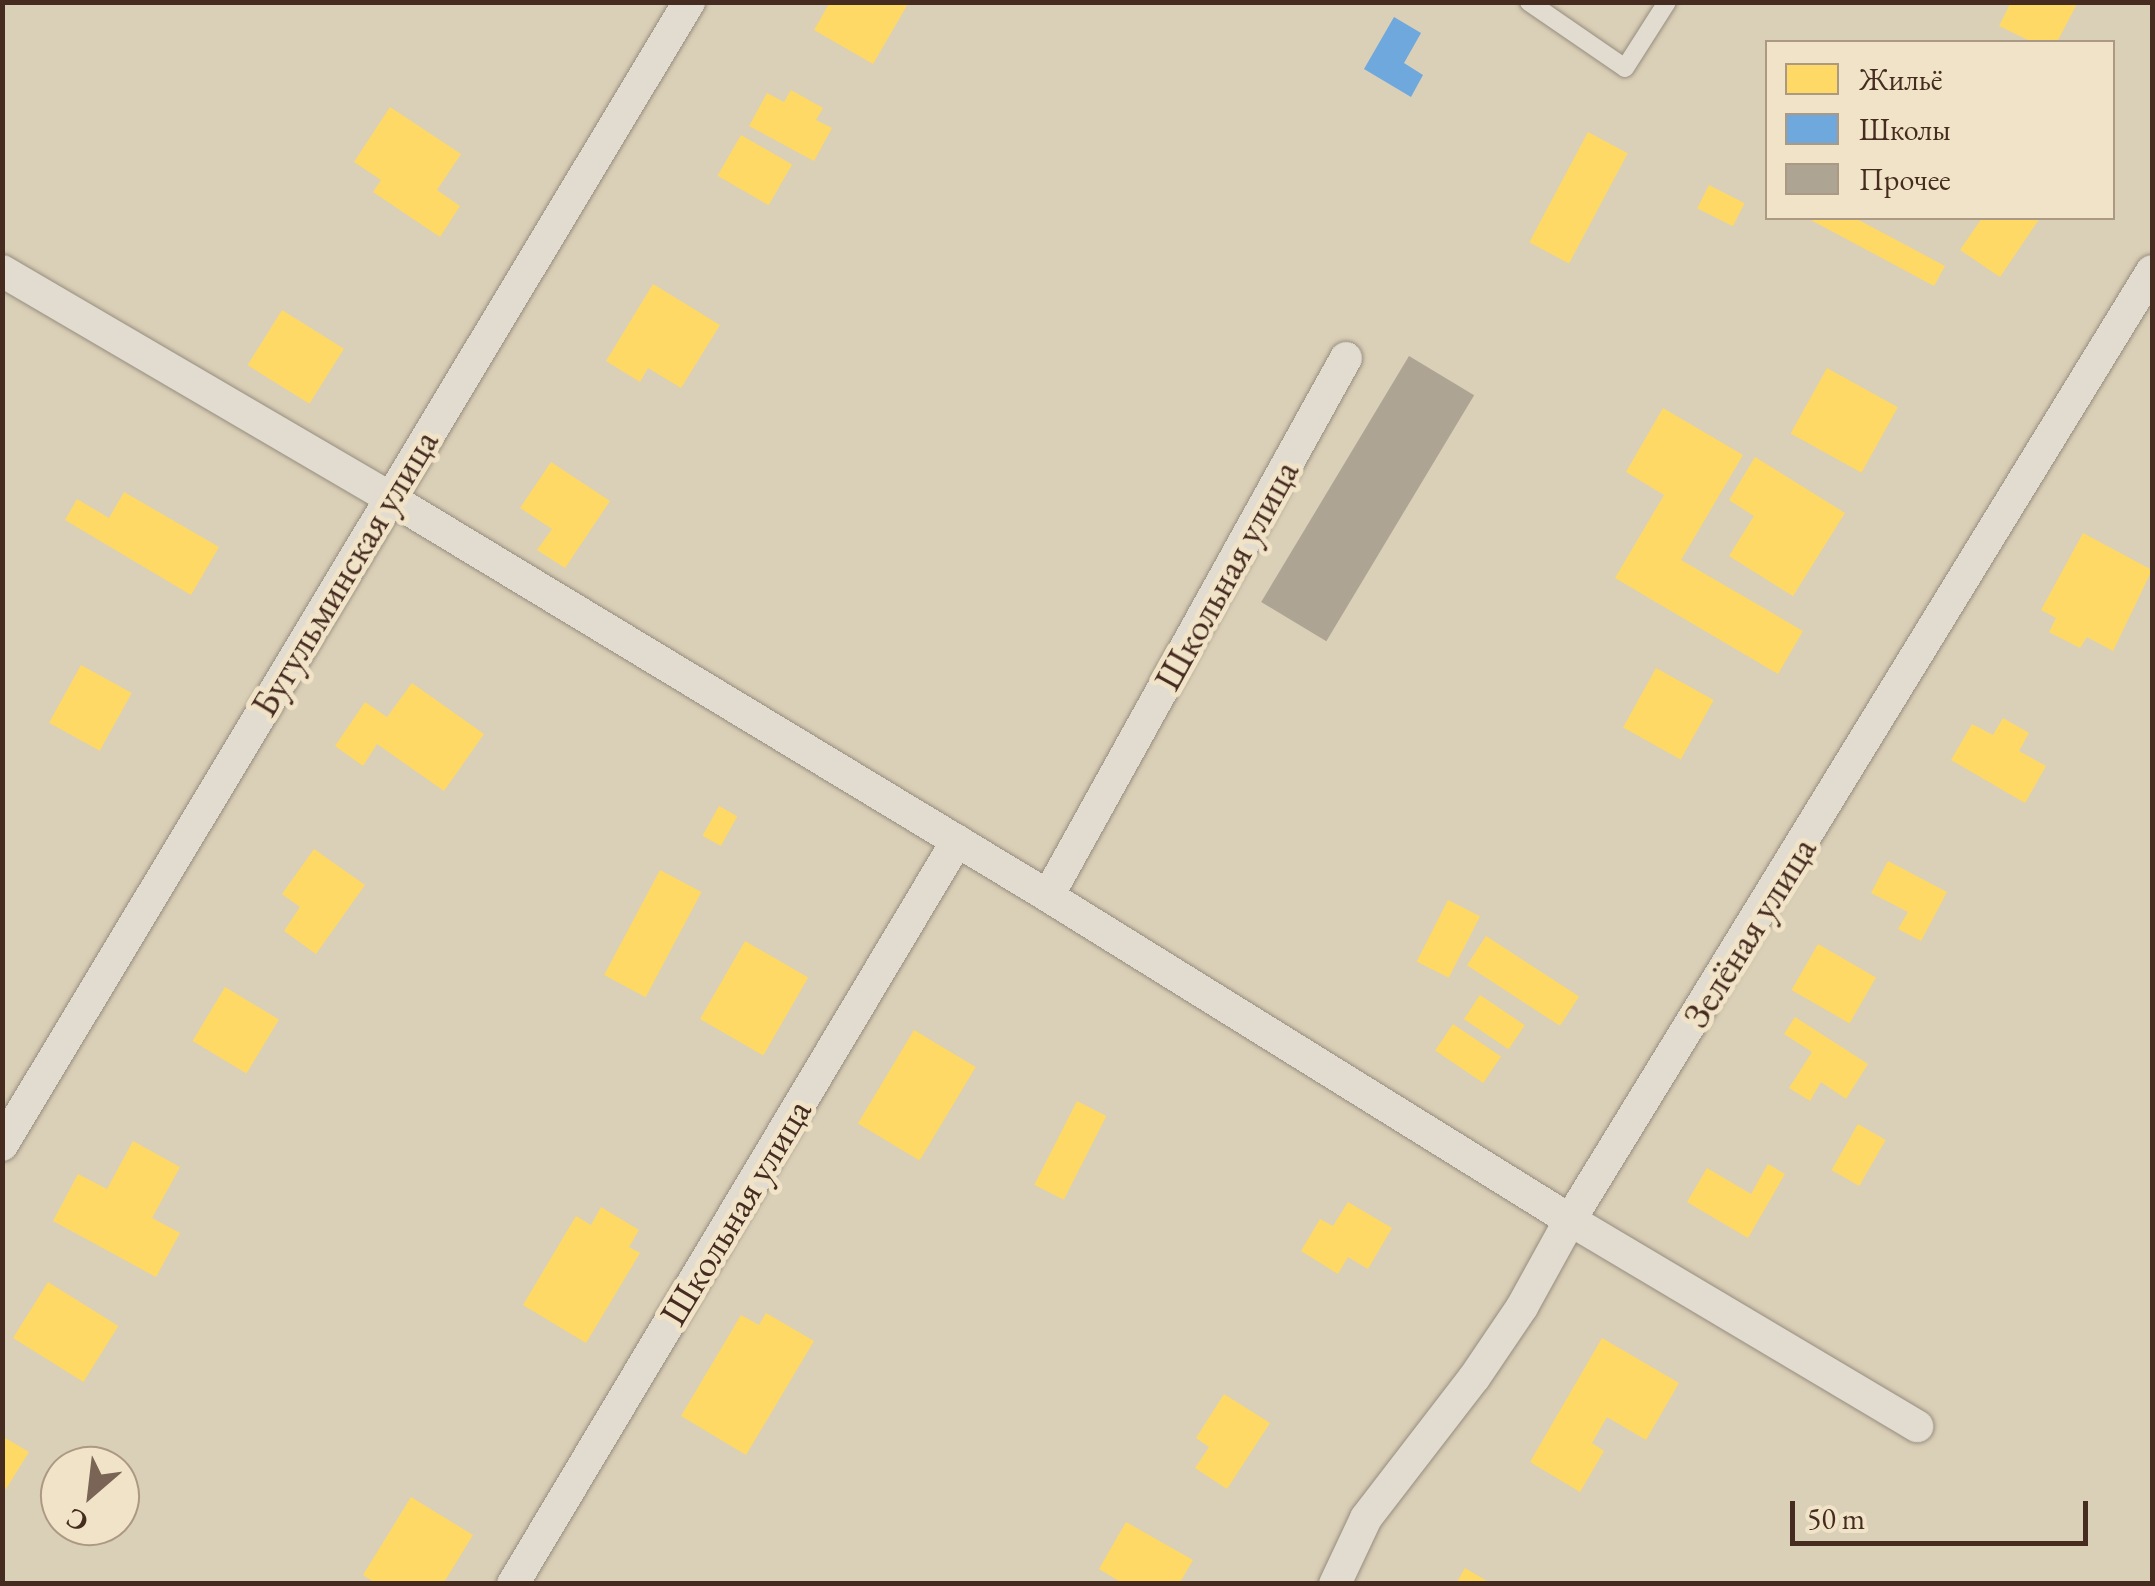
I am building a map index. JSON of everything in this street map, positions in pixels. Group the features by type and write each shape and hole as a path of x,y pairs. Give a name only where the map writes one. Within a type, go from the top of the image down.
{"street":[{"name":"Бугульминская улица","path":"2,1145 388,496 689,2"},
{"path":"2,270 388,496 1048,896 1570,1220 1917,1426"},
{"name":"Зелёная улица","path":"1335,1584 1366,1518 1474,1378 1522,1307 1570,1220 2152,271"},
{"name":"Школьная улица","path":"1048,896 1346,358"},
{"name":"Школьная улица","path":"514,1584 957,841"}],"lane":[{"path":"1529,2 1625,68 1667,2"}],"building: Жильё":[{"path":"830,2 909,2 873,64 814,30"},
{"path":"2011,2 2078,2 2058,40 2028,40 1999,26"},
{"path":"791,90 823,108 816,120 832,128 814,161 749,126 767,93 784,102"},
{"path":"390,107 461,154 437,190 460,206 440,237 373,192 381,180 354,162"},
{"path":"1588,132 1628,153 1569,263 1529,242"},
{"path":"741,135 792,164 769,205 718,176"},
{"path":"1709,185 1745,203 1733,226 1697,208"},
{"path":"1811,220 1859,220 1945,266 1934,286"},
{"path":"1981,220 2039,220 2000,277 1960,250"},
{"path":"653,284 720,325 681,388 648,368 640,382 606,361"},
{"path":"282,310 344,349 309,404 248,365"},
{"path":"1827,368 1898,407 1861,473 1791,434"},
{"path":"1663,408 1743,455 1681,560 1803,631 1778,674 1615,578 1664,495 1626,472"},
{"path":"1755,457 1845,513 1793,596 1729,556 1754,516 1729,500"},
{"path":"551,462 610,501 565,568 537,550 552,529 520,508"},
{"path":"124,492 219,547 191,595 65,520 77,499 109,518"},
{"path":"2083,533 2152,570 2113,651 2087,637 2080,648 2049,632 2056,618 2041,610"},
{"path":"81,665 132,693 100,751 49,723"},
{"path":"1656,668 1714,700 1681,759 1623,727"},
{"path":"412,683 484,734 444,791 377,744 363,766 335,746 365,702 387,717"},
{"path":"2003,718 2029,733 2019,751 2046,766 2025,803 1951,760 1972,724 1993,735"},
{"path":"719,806 737,816 721,846 703,836"},
{"path":"314,849 365,885 316,954 284,931 300,907 282,894"},
{"path":"1888,861 1947,892 1921,941 1898,929 1908,912 1871,893"},
{"path":"660,870 701,892 646,997 604,975"},
{"path":"1448,900 1480,916 1449,978 1417,961"},
{"path":"1486,936 1579,996 1560,1026 1467,965"},
{"path":"745,941 808,978 763,1055 700,1019"},
{"path":"1818,944 1876,977 1850,1023 1792,990"},
{"path":"225,987 279,1019 247,1073 193,1041"},
{"path":"1480,995 1525,1025 1509,1049 1464,1019"},
{"path":"1795,1017 1868,1064 1846,1099 1821,1082 1810,1101 1789,1088 1812,1052 1784,1034"},
{"path":"1453,1024 1501,1056 1483,1083 1435,1051"},
{"path":"914,1030 976,1067 920,1161 858,1123"},
{"path":"1077,1101 1106,1116 1064,1200 1034,1185"},
{"path":"1858,1124 1886,1140 1859,1186 1832,1170"},
{"path":"133,1141 180,1167 152,1218 180,1233 156,1277 53,1221 78,1174 107,1189"},
{"path":"1768,1164 1785,1174 1748,1238 1687,1202 1707,1168 1751,1194"},
{"path":"1348,1202 1392,1228 1368,1269 1348,1257 1338,1274 1301,1251 1320,1219 1333,1226"},
{"path":"601,1207 639,1230 629,1247 640,1253 586,1343 523,1305 576,1216 591,1225"},
{"path":"48,1282 118,1326 83,1382 13,1338"},
{"path":"766,1313 814,1341 746,1455 681,1416 741,1315 759,1325"},
{"path":"1602,1338 1679,1383 1646,1440 1607,1417 1592,1443 1604,1451 1580,1492 1530,1462"},
{"path":"1224,1394 1270,1423 1227,1489 1195,1468 1209,1447 1196,1438"},
{"path":"2,1436 29,1452 6,1489 2,1487"},
{"path":"411,1497 473,1535 443,1584 377,1584 363,1575"},
{"path":"1126,1522 1193,1560 1179,1584 1124,1584 1099,1569"},
{"path":"1465,1568 1492,1584 1456,1584"}],"building: Школы":[{"path":"1394,17 1421,33 1404,63 1423,75 1411,97 1364,69"}],"building: Прочее":[{"path":"1409,356 1474,395 1326,641 1261,602"}]}
